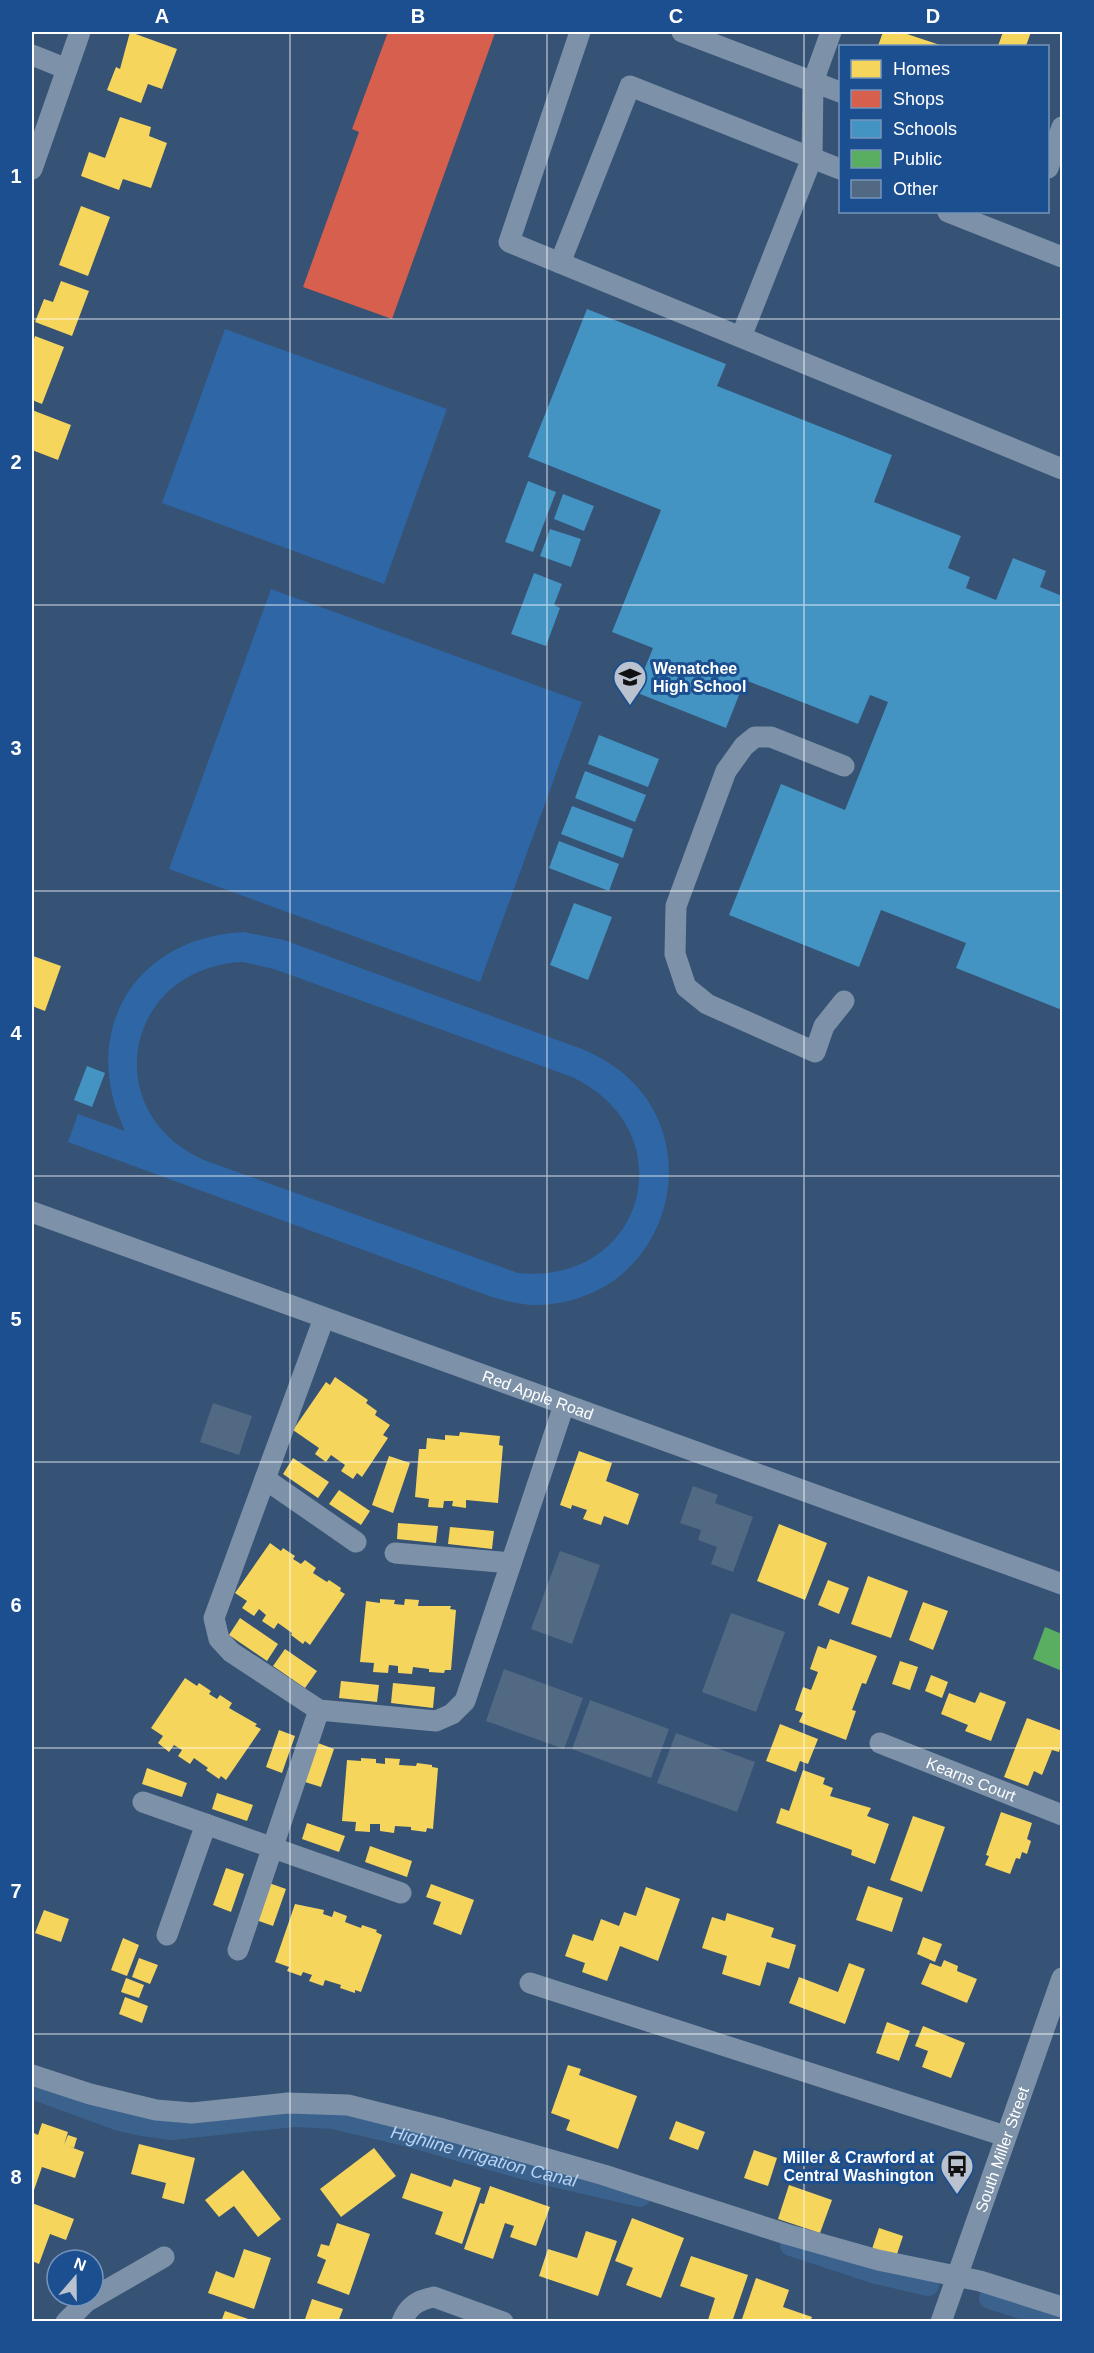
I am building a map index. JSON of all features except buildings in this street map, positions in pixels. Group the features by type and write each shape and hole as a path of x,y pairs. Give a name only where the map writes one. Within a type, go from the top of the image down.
{"street":[{"path":"32,169 80,32"},
{"path":"580,32 509,242 1062,468"},
{"path":"682,32 839,92"},
{"path":"741,337 812,158 813,82 831,32"},
{"path":"32,55 68,69"},
{"path":"560,263 630,86 839,169"},
{"path":"1049,163 1062,127"},
{"path":"951,213 1062,257"},
{"path":"844,765 771,737 755,736 744,746 726,771 676,906 675,954 686,987 694,995 707,1004 815,1052 824,1026 844,1001"},
{"name":"Red Apple Road","path":"32,1212 1057,1583"},
{"path":"324,1318 214,1618 219,1639 231,1652 320,1710 436,1721 452,1714 465,1701 564,1404"},
{"path":"265,1479 356,1542"},
{"path":"395,1553 511,1563"},
{"path":"238,1950 320,1710"},
{"name":"Kearns Court","path":"880,1743 1062,1815"},
{"path":"143,1802 402,1893"},
{"path":"167,1935 206,1824"},
{"name":"South Miller Street","path":"944,2312 1062,1978"},
{"path":"530,1983 1005,2136"},
{"path":"32,2075 90,2094 156,2110 192,2113 288,2103 348,2104 577,2167 786,2234 878,2260 956,2276 1062,2307"},
{"path":"66,2322 86,2302 164,2257"},
{"path":"402,2322 412,2305 423,2299 434,2297 503,2322"}],"shaded area":[{"path":"225,329 447,409 384,584 162,503"},
{"path":"271,589 582,702 480,982 169,869"},
{"path":"244,932 284,940 582,1049 618,1069 646,1098 659,1123 667,1149 669,1176 665,1203 657,1228 643,1252 625,1272 602,1288 586,1295 550,1304 532,1305 512,1302 492,1297 68,1142 78,1114 125,1131 112,1094 108,1059 113,1026 126,996 146,971 172,951 205,938","holes":["243,962 274,969 572,1077 608,1101 630,1132 639,1166 636,1200 621,1231 596,1255 562,1271 518,1273 204,1160 170,1138 148,1110 138,1078 139,1045 150,1014 172,988 203,970"]}],"waterway":[{"name":"Highline Irrigation Canal","path":"32,2088 119,2120 172,2129 294,2116 333,2118 405,2135 533,2171 640,2196"},
{"name":"Highline Irrigation Canal","path":"791,2245 876,2273 928,2285"},
{"name":"Highline Irrigation Canal","path":"990,2298 1062,2321"}],"place":[{"name":"Wenatchee High School","path":"630,706"},
{"name":"Miller & Crawford at Central Washington","path":"957,2195"}]}
